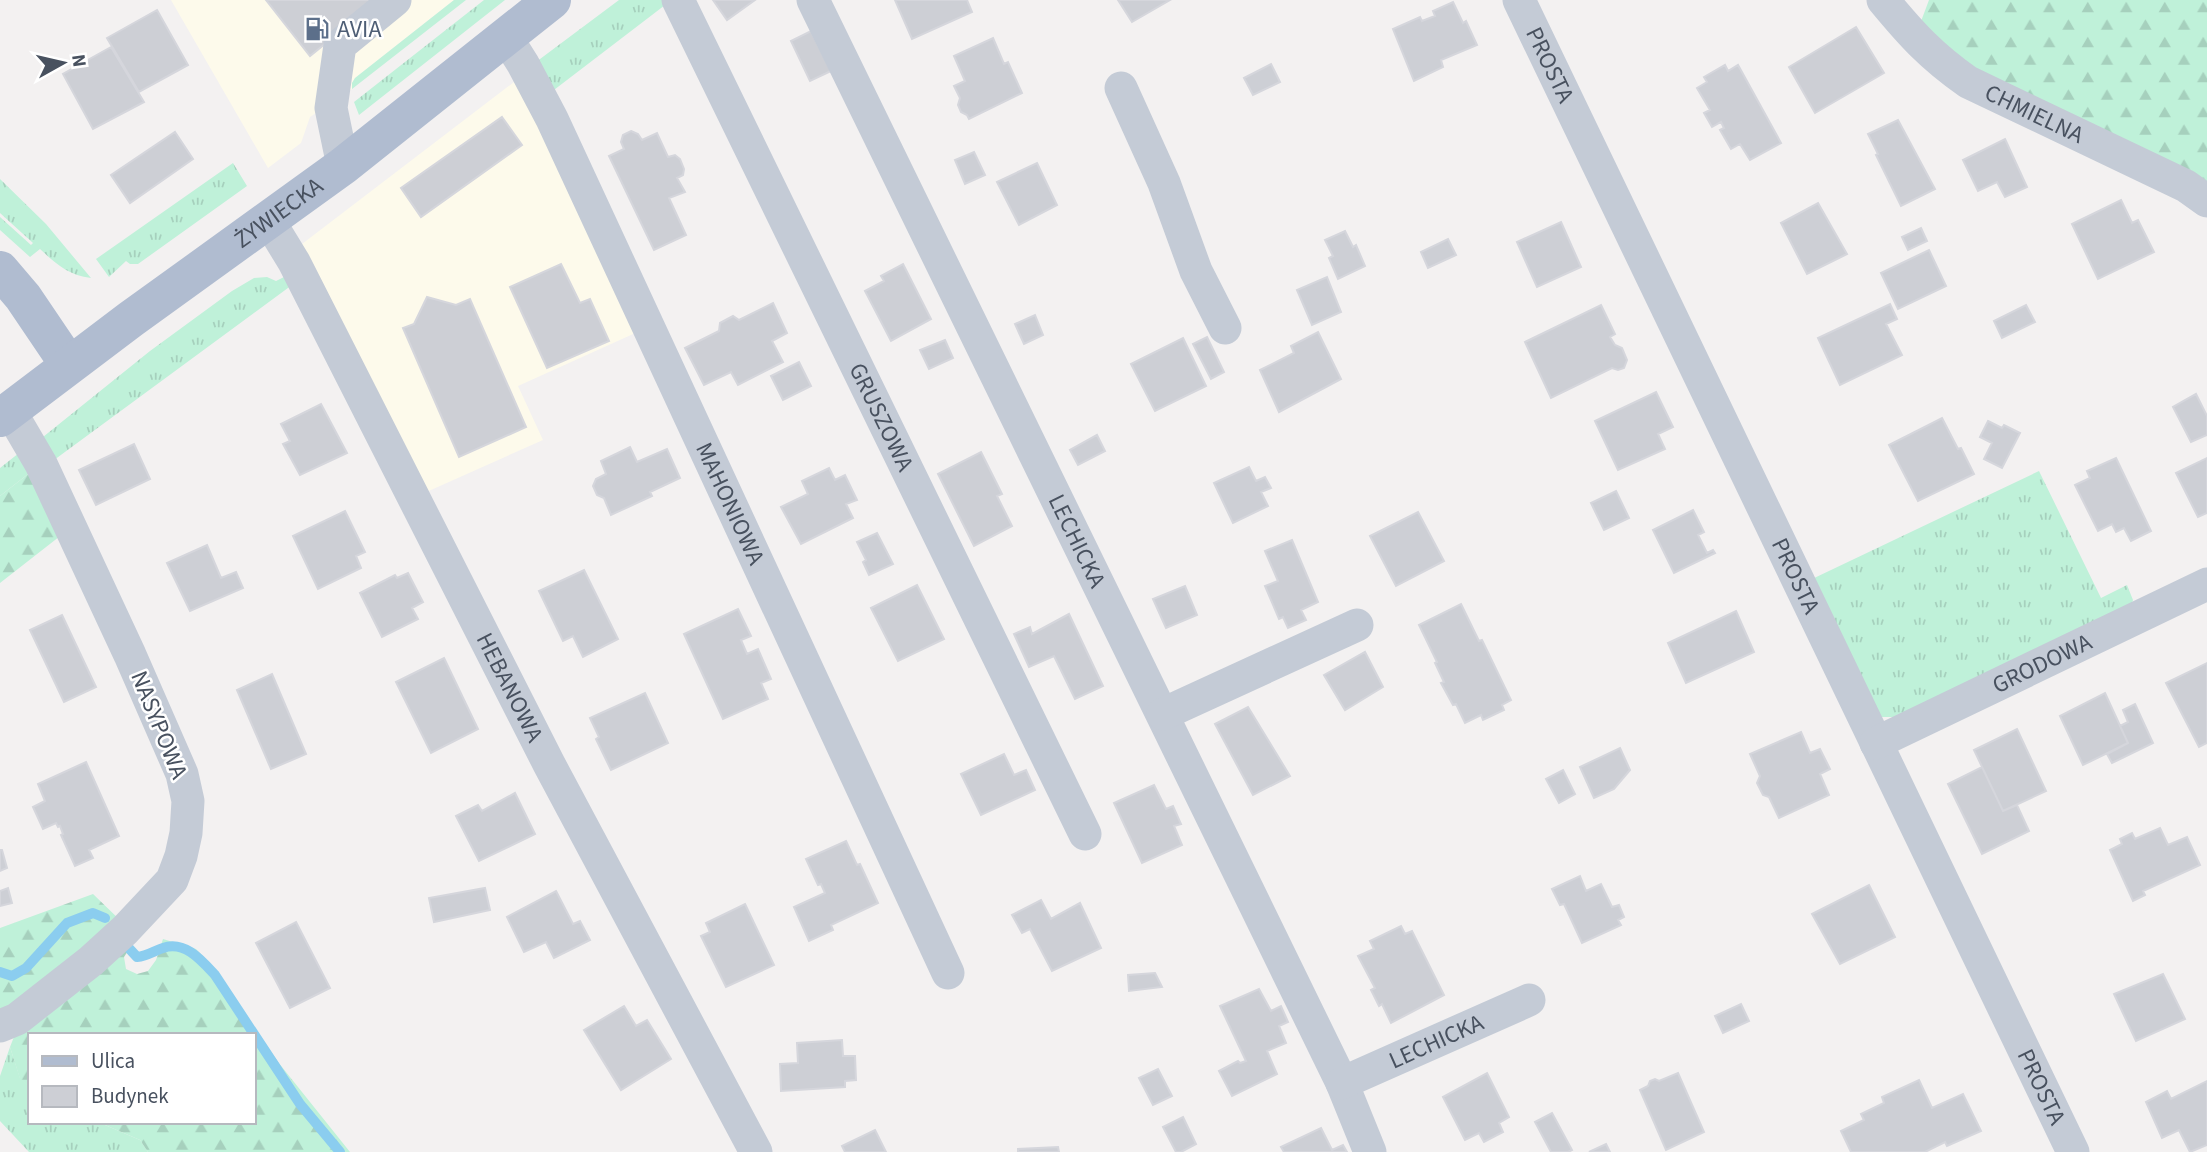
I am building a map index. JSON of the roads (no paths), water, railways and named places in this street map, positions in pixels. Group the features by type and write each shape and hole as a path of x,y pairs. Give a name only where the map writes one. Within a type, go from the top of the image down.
{"main road":[{"name":"ŻYWIECKA","path":"5,414 344,166 552,0"},
{"path":"0,270 23,297 69,365"}],"street":[{"path":"344,166 331,108 340,45 395,0"},
{"name":"GRUSZOWA","path":"678,0 1085,834"},
{"name":"LECHICKA","path":"813,0 1342,1083 1370,1152"},
{"name":"PROSTA","path":"1519,0 2073,1152"},
{"name":"CHMIELNA","path":"1883,0 1923,47 1968,82 2186,186 2207,201"},
{"name":"MAHONIOWA","path":"506,37 552,119 948,973"},
{"path":"1121,88 1164,183 1196,271 1225,327"},
{"name":"HEBANOWA","path":"269,221 290,255 549,764 757,1152"},
{"name":"NASYPOWA","path":"0,1026 17,1019 91,961 125,930 172,880 186,832 188,801 182,774 131,655 41,464 5,414"},
{"name":"GRODOWA","path":"1876,743 2207,584"},
{"path":"1163,714 1357,625"},
{"name":"LECHICKA","path":"1342,1083 1529,1000"}],"waterway":[{"path":"0,972 12,976 26,968 67,923 93,913 105,918"},
{"path":"125,944 137,957 171,946 192,953 215,975 253,1033"},
{"path":"256,1037 300,1104 340,1152"}],"place":[{"name":"AVIA","path":"317,29"}]}
